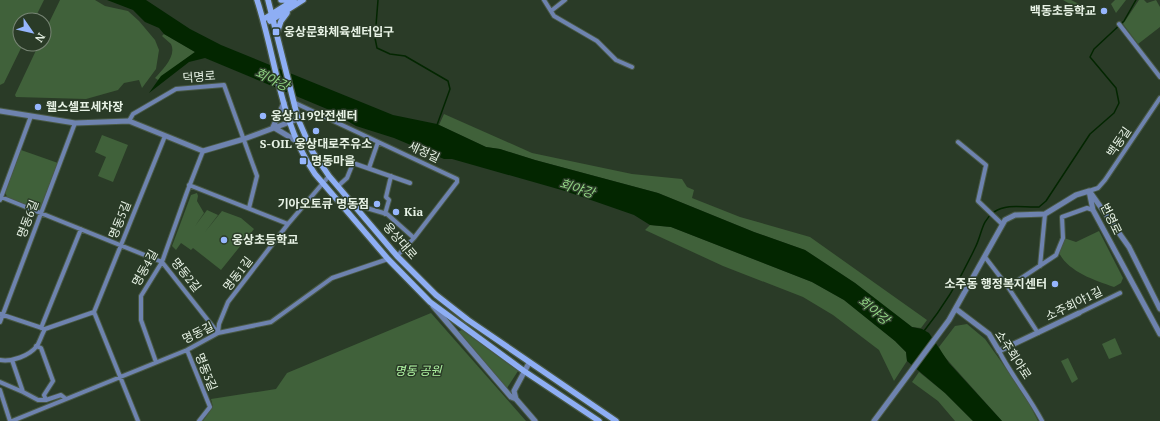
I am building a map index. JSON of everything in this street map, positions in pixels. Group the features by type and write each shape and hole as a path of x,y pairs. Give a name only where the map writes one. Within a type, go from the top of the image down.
{"main road":[{"name":"웅상대로","path":"257,0 290,122 308,164 322,183 388,259 430,302 524,371 599,421"},
{"name":"웅상대로","path":"268,0 298,119 312,151 329,176 397,256 436,295 468,320 529,363 616,421"},
{"path":"281,0 295,2"},
{"path":"264,22 295,2 303,0"},
{"path":"277,36 281,21 295,2"}],"street":[{"path":"544,0 554,16 597,41 616,60 632,67"},
{"path":"550,11 565,0"},
{"path":"1119,24 1160,77"},
{"name":"덕명로","path":"129,121 133,114 176,89 224,85 257,176 249,208"},
{"name":"백동길","path":"1090,192 1098,188 1105,180 1160,98"},
{"name":"세정길","path":"293,102 416,158 457,179 457,182 414,238 397,256"},
{"path":"273,128 284,103"},
{"path":"0,111 75,123 129,121 203,151 244,139 298,119"},
{"path":"1,198 32,116"},
{"name":"명동6길","path":"0,322 1,315 75,123"},
{"path":"273,128 298,142"},
{"name":"명동5길","path":"94,312 165,136"},
{"path":"368,168 378,142"},
{"path":"958,142 986,165 978,201 994,219 1002,224"},
{"name":"명동4길","path":"156,362 141,320 141,296 162,262 189,185 203,151"},
{"path":"338,186 347,178 352,162 410,183"},
{"name":"명동1길","path":"218,333 219,324 228,302 288,224 329,176"},
{"path":"385,214 388,200 386,197 391,176"},
{"path":"189,185 288,224"},
{"path":"874,421 949,320 1004,220 1013,215 1045,214 1076,195 1090,192"},
{"name":"번영로","path":"1090,192 1093,210 1160,334"},
{"name":"번영로","path":"1090,192 1129,247 1160,309"},
{"name":"명동2길","path":"1,198 162,262 218,333"},
{"path":"353,204 385,214 394,219 414,238"},
{"path":"1008,288 1056,255 1063,238 1062,217 1087,208 1093,210"},
{"path":"1040,266 1045,214"},
{"path":"1106,233 1111,228 1116,228"},
{"path":"0,360 12,360 27,353 36,346 81,229"},
{"name":"소주회야1길","path":"985,257 1038,333"},
{"name":"명동길","path":"11,421 187,350 218,333 271,322 332,278 388,259"},
{"name":"소주회야1길","path":"999,351 1120,293"},
{"path":"430,302 512,397 516,399 535,421"},
{"name":"소주회야로","path":"956,309 989,334 1007,366 1027,394 1042,421"},
{"path":"1,315 43,328 94,312 138,421"},
{"path":"36,346 41,348 53,381 44,395 46,400"},
{"name":"명동3길","path":"187,350 210,407 200,421"},
{"path":"12,360 23,392"},
{"path":"516,399 514,391 516,385 529,363"},
{"path":"516,385 525,378 533,377"},
{"path":"0,382 38,400 46,400 61,395 66,399"},
{"path":"0,390 11,421"}],"green space":[{"path":"0,0 44,0 38,12 12,12 12,52 19,52 4,83 0,85"},
{"path":"60,0 95,0 105,6 128,11 139,21 155,40 159,50 156,69 142,88 139,80 124,83 118,90 86,99 16,97 15,95 35,52 52,52 52,16"},
{"path":"1063,0 1071,0 1087,8 1088,14"},
{"path":"1115,0 1126,0 1116,13 1111,4"},
{"path":"1139,0 1144,0 1147,3 1156,0 1160,7 1160,27 1138,44 1123,24"},
{"path":"164,34 195,52 158,80 155,78 165,67 172,53 171,44 162,36"},
{"path":"444,114 532,153 632,174 682,179 687,187 694,190 692,198 740,217 810,237 927,320 921,328 912,327 855,283 805,250 754,232 658,193 535,160 500,149 486,147 439,125"},
{"path":"102,135 128,145 113,182 98,176 106,157 95,152"},
{"path":"21,150 58,163 41,207 37,209 7,197 5,192"},
{"path":"197,193 197,201 204,213 195,226 207,210 218,215 205,232 222,211 241,218 254,229 221,270 193,248 191,250 181,243 176,250 172,246 191,195"},
{"path":"650,225 671,227 812,282 844,300 895,341 906,352 907,361 894,381 879,350 833,315 803,297 723,266 645,230"},
{"path":"1099,231 1123,278 1121,283 1114,287 1090,278 1076,270 1063,260 1059,253 1064,238 1076,242"},
{"name":"명동 공원","path":"431,313 526,421 203,421 213,407 211,399 276,389 287,373"},
{"path":"967,324 985,339 1025,395 1038,421 1002,421 943,355 939,347 955,326"},
{"path":"462,330 518,371 507,388 459,334 459,331"},
{"path":"1115,338 1122,354 1109,359 1102,344"},
{"path":"1068,358 1078,379 1072,383 1061,361"},
{"path":"919,372 945,393 973,421 955,421 938,401 912,382"}],"water":[{"name":"회야강","path":"107,0 146,0 190,29 221,45 393,115 437,124 486,147 500,149 535,160 658,193 754,232 805,250 855,283 912,327 922,329 929,333 949,363 1002,421 973,421 945,393 907,361 906,352 895,341 844,300 812,282 671,227 650,225 634,215 565,191 452,159 444,159 394,138 356,126 327,109 205,58 189,62 149,93 161,76 195,52 164,34 159,28 145,22 133,10"}],"waterway":[{"path":"378,0 375,38 377,48 390,54 405,56 448,81 450,89 437,125"},
{"path":"924,331 958,281 970,259 984,224 990,216 999,209 1016,206 1039,207 1046,201 1090,134 1114,113 1119,103 1116,88 1090,57 1094,49 1124,21 1136,0"}],"place":[{"name":"백동초등학교","path":"1104,11"},
{"name":"웅상문화체육센터입구","path":"276,32"},
{"name":"웰스셀프세차장","path":"38,107"},
{"name":"웅상119안전센터","path":"263,116"},
{"name":"S-OIL 웅상대로주유소","path":"316,131"},
{"name":"명동마을","path":"303,161"},
{"name":"기아오토큐 명동점","path":"377,204"},
{"name":"Kia","path":"396,212"},
{"name":"웅상초등학교","path":"224,240"},
{"name":"소주동 행정복지센터","path":"1055,284"}]}
